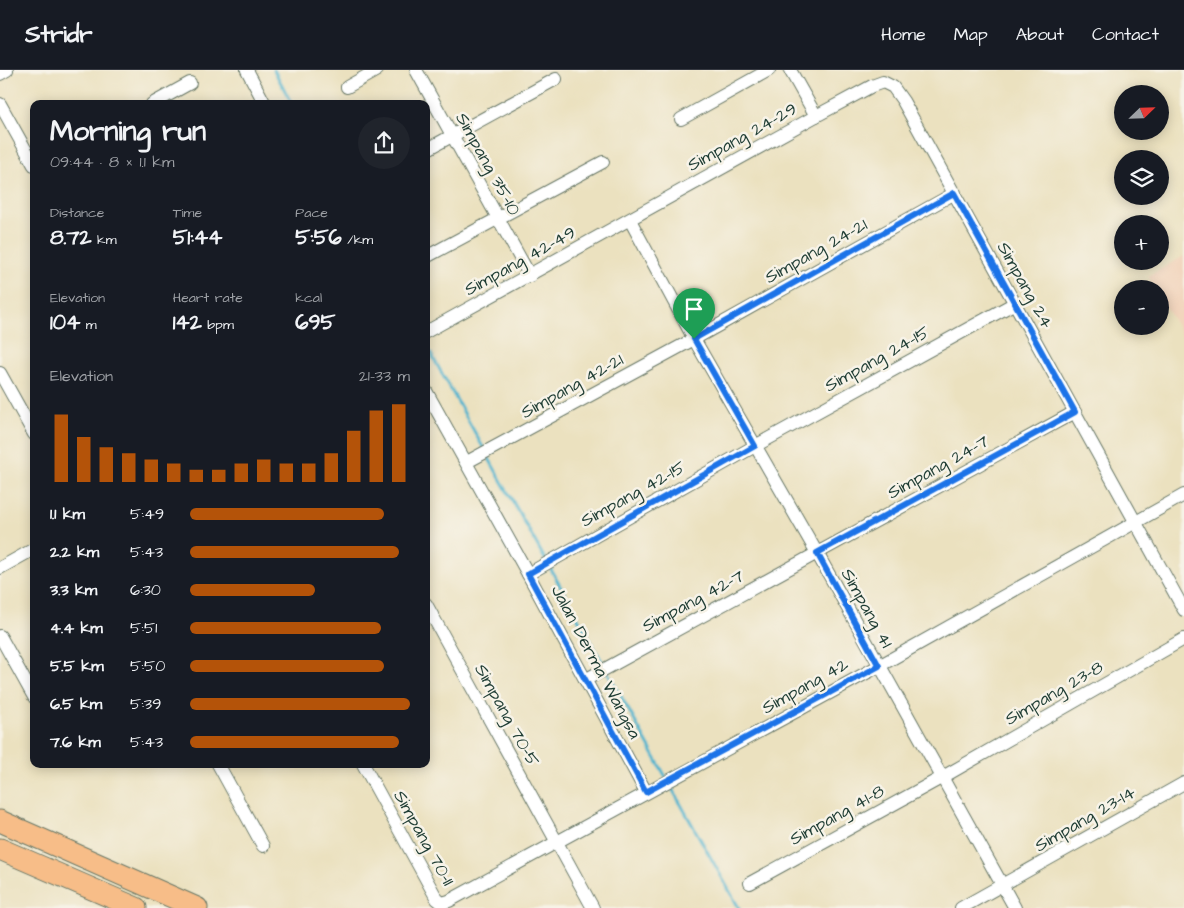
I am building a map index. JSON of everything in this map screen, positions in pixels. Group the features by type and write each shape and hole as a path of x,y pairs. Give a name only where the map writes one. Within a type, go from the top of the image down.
{"highway":[{"path":"0,821 196,908"},
{"path":"0,849 136,908"}],"street":[{"path":"0,74 7,70"},
{"path":"247,70 263,100"},
{"path":"347,87 377,70"},
{"name":"Simpang 35-10","path":"416,70 530,276"},
{"path":"681,119 769,70"},
{"path":"790,70 816,116"},
{"path":"430,148 556,79"},
{"name":"Simpang 24","path":"872,86 883,82 893,86 903,100 1184,610"},
{"path":"159,100 190,83"},
{"name":"Simpang 24-29","path":"630,220 872,86"},
{"path":"0,104 30,158"},
{"path":"430,255 602,162"},
{"name":"Simpang 24-21","path":"694,339 954,193"},
{"name":"Simpang 42-49","path":"430,330 630,220"},
{"name":"Simpang 41","path":"630,220 694,339 817,553 1015,908"},
{"name":"Simpang 24-15","path":"755,446 1015,302"},
{"name":"Simpang 42-21","path":"472,460 694,339"},
{"path":"0,373 30,427"},
{"name":"Jalan Derma Wangsa","path":"430,397 472,460 528,574 646,792"},
{"name":"Simpang 24-7","path":"817,553 1075,412"},
{"name":"Simpang 42-15","path":"528,574 755,446"},
{"name":"Simpang 42","path":"442,902 449,901 879,666 1184,495"},
{"path":"0,568 30,551"},
{"name":"Simpang 42-7","path":"584,680 817,553"},
{"name":"Simpang 70-5","path":"430,611 593,908"},
{"path":"0,636 30,690"},
{"name":"Simpang 23-8","path":"941,778 1184,639"},
{"path":"220,768 263,846"},
{"name":"Simpang 70-11","path":"365,768 437,899 442,902"},
{"name":"Simpang 41-8","path":"750,883 941,778"},
{"name":"Simpang 23-14","path":"961,908 1184,783"}],"shaded area":[{"path":"1184,256 1184,339 1169,312 1169,280 1150,280 1148,276 1159,270 1169,270 1169,264"}],"waterway":[{"path":"274,70 290,100"},
{"path":"430,352 484,449"},
{"path":"487,455 546,561"},
{"path":"549,566 604,665"},
{"path":"607,671 667,779"},
{"path":"670,785 739,908"}],"route":[{"path":"954,193 1075,412 817,553 879,666 646,792 528,574 755,446 694,339 954,193"}]}
